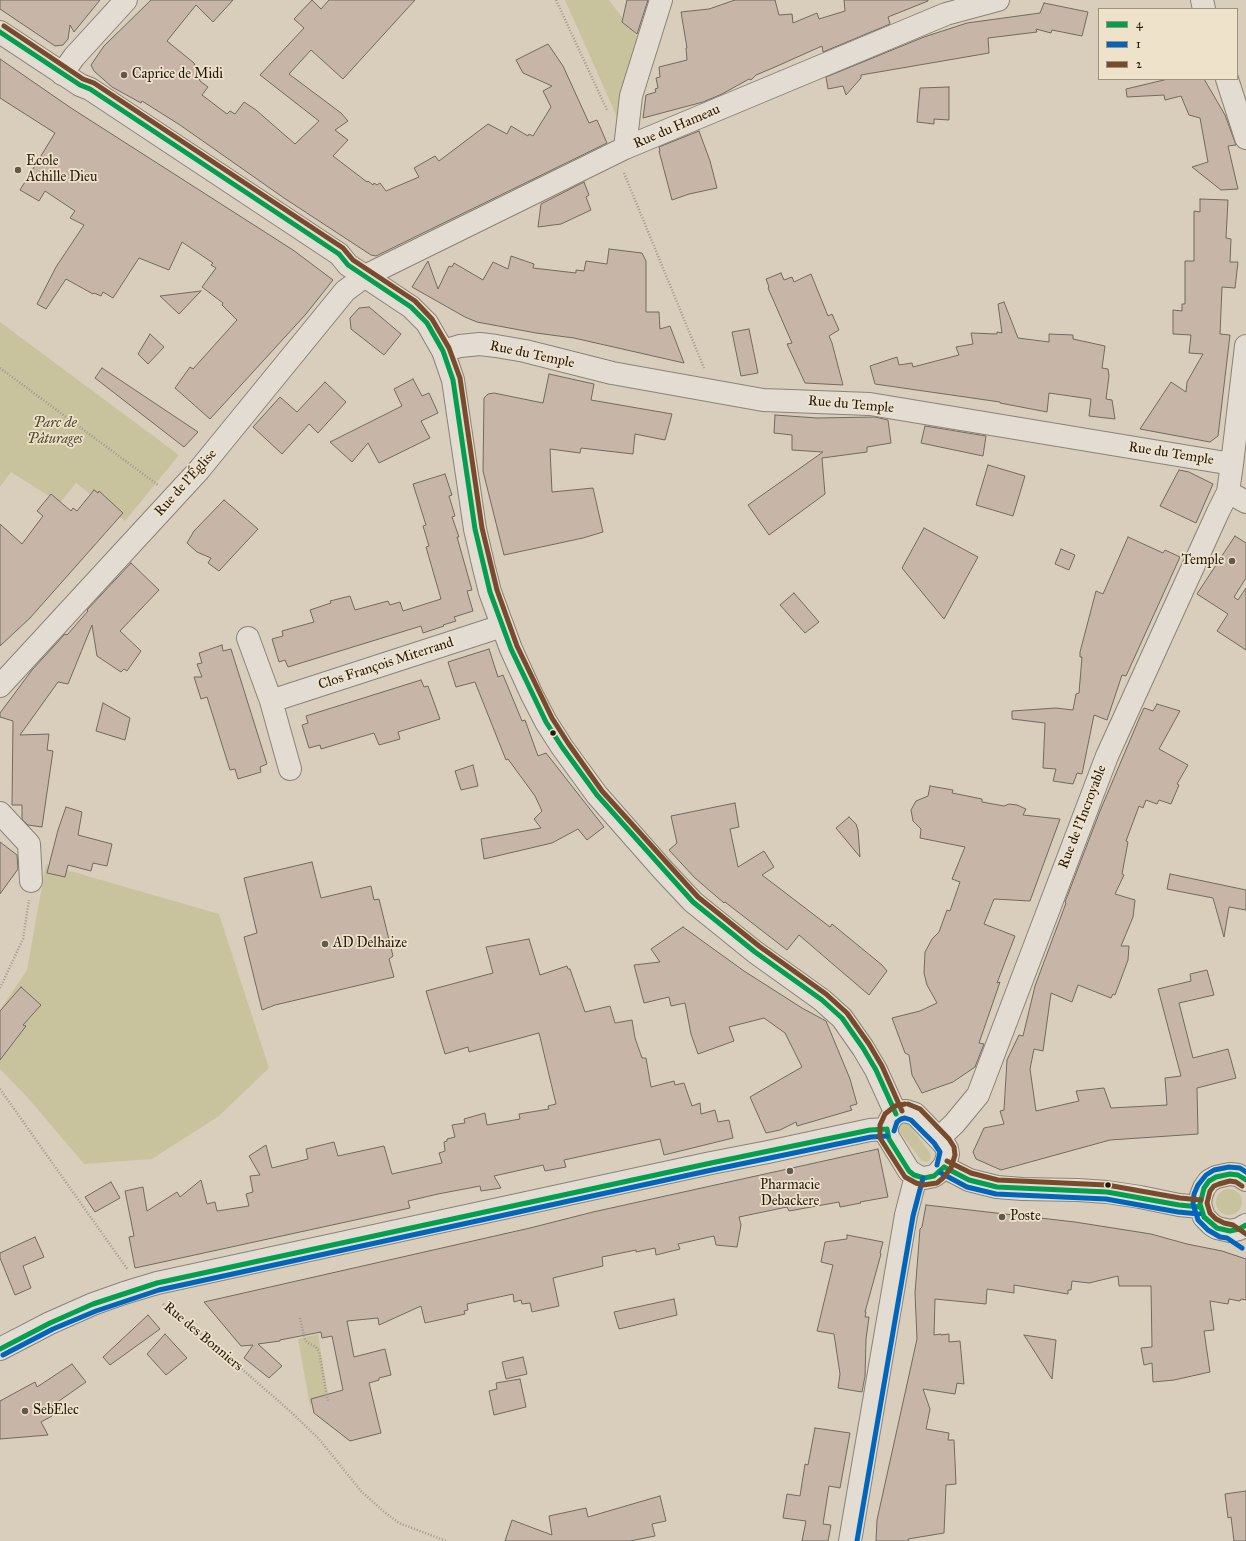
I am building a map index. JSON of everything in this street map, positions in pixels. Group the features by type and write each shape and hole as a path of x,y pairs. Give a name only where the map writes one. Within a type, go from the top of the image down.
{"street":[{"path":"62,74 74,57 126,0"},
{"path":"625,148 631,96 660,0"},
{"name":"Rue du Hameau","path":"365,276 625,148 946,14 998,0"},
{"path":"0,32 80,86 90,89 339,254 348,265 406,303 417,312 431,328 443,351 456,393 477,541 502,626 524,679 539,709 562,747 597,795 658,865 693,902 755,952 825,1003 842,1018 874,1066 891,1121 889,1139 909,1171 916,1176 924,1178 934,1176 944,1167 948,1154 947,1149 939,1138 915,1114 906,1111 891,1121 870,1130 711,1163 144,1287 102,1300 40,1328 0,1349"},
{"path":"1227,80 1246,138"},
{"name":"Rue de l'Église","path":"0,686 204,464 345,291 365,276"},
{"name":"Rue du Temple","path":"443,351 480,344 496,346 525,351 612,374 763,400 870,404 1232,464 1237,497"},
{"path":"1232,464 1246,346"},
{"name":"Rue de l'Incroyable","path":"939,1138 954,1124 978,1095 1107,756 1218,512 1237,497"},
{"name":"Clos François Miterrand","path":"270,701 502,626"},
{"path":"248,638 270,701 290,769"},
{"path":"0,813 29,844 31,881"},
{"path":"944,1167 969,1180 997,1187 1107,1192 1179,1205 1200,1207"},
{"path":"1241,1232 1222,1230 1212,1225 1204,1217 1200,1207 1200,1198 1207,1183 1221,1175 1238,1175 1246,1180"},
{"path":"850,1541 905,1223 916,1176"}],"path":[{"path":"556,0 609,113"},
{"path":"625,148 623,171 713,391"},
{"path":"0,368 174,497"},
{"path":"0,988 23,939 31,881"},
{"name":"Rue des Bonniers","path":"0,1090 129,1271 144,1287 290,1411 319,1439 361,1491 383,1511 399,1523 446,1541"},
{"path":"300,1318 305,1340 316,1347 319,1352 328,1402"}],"green space":[{"path":"565,0 609,0 640,41 622,128"},
{"name":"Parc de Pâturages","path":"0,322 179,455 125,521 76,483 60,503 11,472 0,487"},
{"path":"46,864 219,914 269,1068 219,1116 152,1159 84,1164 28,1098 0,1069 0,1010 27,970"},
{"path":"905,1123 909,1125 930,1153 931,1157 929,1161 925,1162 921,1160 899,1131 899,1127"},
{"path":"1229,1189 1238,1193 1242,1202 1238,1211 1229,1215 1220,1211 1216,1202 1220,1193"},
{"path":"318,1334 329,1402 311,1400 311,1411 298,1339"}],"building":[{"path":"0,0 100,0 74,32 70,25 68,39 63,45 55,46 0,9"},
{"path":"151,0 233,0 213,22 196,5 167,41 194,63 200,81 208,87 202,95 227,114 230,111 235,114 244,102 256,110 295,144 319,121 260,75 304,28 294,19 312,0 321,9 329,0 415,0 343,79 311,50 289,74 341,113 348,121 335,130 348,140 333,156 367,182 368,181 373,185 374,183 377,185 380,183 386,191 419,177 414,168 435,156 439,161 488,124 507,134 511,126 528,136 529,134 533,136 551,107 543,91 552,86 523,73 516,60 548,44 563,66 589,123 597,120 607,143 376,256 371,255 284,198 180,125 142,101 141,103 112,87 94,71 91,65 104,46"},
{"path":"627,0 648,0 637,34 622,22"},
{"path":"735,0 775,0 779,15 792,14 793,23 817,13 819,19 845,11 844,0 928,1 888,17 890,24 823,52 822,46 756,75 751,80 749,79 722,94 703,102 643,118 646,95 656,92 655,89 658,88 656,78 660,77 659,67 687,60 687,48 681,12 709,9"},
{"path":"1044,3 1088,12 1082,36 1052,30 1051,33 1036,29 1037,32 988,38 989,53 861,75 861,78 846,95 843,86 828,89 826,77 924,37 967,23 1040,13"},
{"path":"0,59 71,108 293,250 333,280 306,314 210,419 175,388 190,367 193,369 237,320 222,305 223,303 202,287 216,268 211,265 213,263 182,242 169,270 139,258 113,298 103,292 101,296 94,293 93,294 66,279 46,309 37,304 56,267 84,225 70,218 75,211 45,191 39,201 20,190 55,133 0,98"},
{"path":"1164,80 1205,80 1225,115 1236,145 1228,146 1238,189 1221,190 1192,167 1208,162 1200,118 1189,115 1181,96 1165,100 1164,95 1127,97 1126,89"},
{"path":"949,87 949,120 934,119 934,124 917,122 920,88"},
{"path":"699,131 710,161 717,188 689,194 672,200 659,147"},
{"path":"584,182 589,195 586,197 591,210 561,224 538,227 541,204"},
{"path":"1200,199 1228,200 1226,238 1231,239 1230,262 1238,262 1235,288 1222,287 1220,334 1230,335 1218,436 1210,442 1140,429 1171,382 1186,392 1187,382 1203,354 1189,353 1191,335 1173,334 1173,310 1182,311 1182,304 1185,304 1185,261 1194,261 1194,211 1200,212"},
{"path":"609,249 642,253 646,261 646,312 659,312 660,329 670,326 684,363 574,338 536,333 477,322 465,317 412,287 428,261 438,289 449,266 452,267 454,263 483,280 493,262 508,269 511,256 534,264 533,268 576,273 576,270 584,271 586,261 607,264"},
{"path":"781,273 784,280 792,277 794,282 811,274 828,316 832,314 839,330 829,336 843,385 805,383 787,344 792,343 768,288 766,279"},
{"path":"201,291 179,314 160,296"},
{"path":"1004,302 1018,338 1049,342 1049,334 1073,335 1073,339 1105,346 1102,368 1108,369 1109,376 1106,399 1112,400 1115,419 1089,416 1091,399 1049,393 1047,412 1000,402 875,384 870,366 897,357 899,365 912,363 913,367 959,355 956,347 973,344 971,333 1002,333 998,304"},
{"path":"369,307 401,334 384,355 351,329 350,318 359,308"},
{"path":"749,329 758,373 741,376 732,332"},
{"path":"150,334 164,347 148,364 138,354"},
{"path":"102,368 198,432 184,447 95,378"},
{"path":"549,374 594,384 591,400 672,414 665,440 635,434 633,454 581,448 580,453 550,449 552,492 593,488 603,532 583,538 504,555 483,471 484,398 488,394 494,393 543,403"},
{"path":"413,379 422,396 429,393 438,413 421,421 430,438 379,463 368,443 352,462 330,442 402,406 394,389"},
{"path":"325,382 346,402 318,433 309,424 282,454 253,427 280,397 297,412"},
{"path":"775,415 817,418 875,417 888,420 891,443 867,447 867,452 822,458 825,494 769,535 748,505 823,452 792,450 792,435 774,433"},
{"path":"925,426 986,436 983,456 921,443"},
{"path":"988,465 1025,476 1013,516 976,505"},
{"path":"1179,470 1189,472 1213,484 1196,523 1160,506"},
{"path":"445,474 452,495 449,496 455,516 452,517 459,537 457,537 472,590 467,591 473,611 454,617 456,621 423,633 421,626 288,667 285,660 279,662 272,639 283,636 282,631 314,622 310,610 331,603 330,601 350,596 355,610 388,601 390,605 400,602 403,611 441,599 426,547 429,546 423,526 426,525 413,484"},
{"path":"94,490 98,493 99,491 123,513 30,618 0,646 0,524 22,544 43,516 37,511 51,494 71,511 73,508 77,511"},
{"path":"224,500 258,529 219,571 208,563 211,558 197,552 187,543 194,531"},
{"path":"924,528 978,557 944,619 902,568"},
{"name":"Temple","path":"1235,536 1246,543 1246,578 1234,597 1238,600 1246,588 1246,650 1217,631 1228,614 1197,594"},
{"path":"1128,537 1163,553 1165,550 1180,557 1126,676 1122,675 1107,720 1094,715 1082,774 1077,773 1073,784 1053,781 1056,769 1043,768 1045,723 1012,719 1012,711 1056,708 1073,710 1076,694 1079,693 1082,657 1080,657 1080,652 1096,591 1103,594"},
{"path":"1061,549 1075,555 1069,570 1055,564"},
{"path":"131,563 159,590 120,631 141,651 127,671 124,669 121,672 97,656 92,625 68,684 58,682 20,735 49,734 47,750 53,751 42,827 28,825 22,819 22,805 12,805 13,721 0,717 0,713 32,670 65,634 67,635 88,611 87,610"},
{"path":"794,593 819,622 805,633 780,605"},
{"path":"222,645 223,651 231,649 267,764 260,767 261,772 238,779 235,769 230,770 207,697 201,699 194,677 202,677 197,664 202,663 199,653"},
{"path":"489,649 498,677 503,675 522,721 525,720 538,756 546,753 604,827 587,840 578,829 552,843 484,859 481,839 541,828 534,819 542,811 535,796 508,759 506,760 475,682 456,687 448,662"},
{"path":"421,680 424,687 428,686 440,719 398,732 400,739 379,745 374,733 321,749 320,745 309,748 302,725 308,723 306,716"},
{"path":"103,703 130,718 125,740 96,731"},
{"path":"1157,704 1180,711 1159,749 1188,765 1177,784 1179,785 1171,804 1159,800 1157,804 1146,800 1143,808 1139,806 1126,841 1128,842 1122,874 1124,875 1115,894 1135,900 1133,917 1121,946 1129,946 1128,960 1115,995 1113,994 1111,998 1078,985 1072,1002 1051,993 1043,1051 1034,1049 1030,1069 1036,1111 1079,1101 1076,1091 1104,1088 1111,1108 1167,1105 1165,1078 1181,1076 1158,989 1191,981 1190,974 1207,970 1214,995 1179,1003 1193,1058 1228,1049 1236,1078 1197,1088 1198,1134 1110,1140 1001,1170 976,1159 973,1152 984,1128 1004,1124 1000,1111 1004,1110 1007,1060 1019,1035 1023,1036 1035,986 1100,811 1144,708 1153,711"},
{"path":"473,765 478,786 461,790 455,771"},
{"path":"930,786 953,790 952,793 982,799 982,802 1004,806 1009,804 1017,805 1026,809 1023,815 1060,819 1030,901 994,899 984,924 1015,936 997,983 1000,982 979,1043 984,1044 975,1067 953,1082 922,1093 912,1075 909,1055 905,1053 892,1018 920,1011 937,1003 927,985 924,973 925,952 932,939 939,932 947,910 950,911 960,882 952,879 965,847 920,838 921,829 913,821 911,810 916,801 928,796"},
{"path":"735,803 739,827 730,829 738,867 764,851 774,867 762,875 830,927 832,924 882,965 887,971 869,995 799,935 787,950 725,902 724,903 695,878 669,850 677,843 671,816"},
{"path":"66,807 82,812 78,835 112,844 107,866 93,863 91,871 68,865 65,877 47,873 58,830"},
{"path":"849,817 856,824 858,830 860,857 836,828"},
{"path":"0,842 17,855 18,869 0,894"},
{"name":"AD Delhaize","path":"312,862 321,898 371,886 374,900 379,899 393,956 389,959 394,977 275,1005 262,1010 244,937 257,933 244,878"},
{"path":"1170,874 1246,890 1246,910 1229,907 1224,937 1213,898 1167,889"},
{"path":"683,927 744,971 802,1008 826,1021 850,1079 857,1104 850,1106 852,1110 797,1126 796,1122 780,1130 766,1133 750,1097 802,1067 785,1033 764,1018 729,1027 734,1041 698,1054 691,1034 685,1003 671,1006 669,997 644,1003 634,965 660,962 651,949"},
{"path":"529,939 540,975 567,966 568,969 570,969 585,1012 610,1006 615,1023 632,1020 635,1038 642,1058 646,1058 651,1087 674,1081 675,1085 684,1083 692,1106 700,1103 701,1114 715,1110 718,1122 729,1120 733,1138 664,1155 660,1139 564,1160 566,1167 545,1171 543,1165 494,1176 501,1188 481,1191 480,1186 438,1194 408,1201 410,1208 135,1268 129,1237 134,1236 125,1191 143,1187 147,1211 177,1192 180,1197 201,1180 207,1204 215,1202 217,1211 249,1206 246,1194 253,1192 250,1176 260,1175 249,1156 266,1145 272,1168 308,1159 306,1149 334,1142 338,1156 384,1146 392,1174 442,1163 439,1153 445,1151 444,1142 447,1141 447,1139 455,1137 452,1125 465,1123 464,1119 485,1113 487,1125 520,1119 519,1114 549,1109 548,1106 556,1104 539,1033 469,1052 468,1047 445,1054 426,991 493,973 486,947"},
{"path":"21,987 41,1005 23,1025 26,1026 0,1060 0,1011"},
{"path":"878,1149 888,1197 840,1207 839,1202 789,1211 787,1207 739,1217 741,1225 737,1247 716,1245 714,1236 678,1244 680,1249 656,1255 655,1248 636,1252 636,1250 602,1257 603,1266 553,1278 559,1306 532,1312 530,1303 522,1304 521,1300 514,1302 513,1294 467,1304 468,1310 464,1311 465,1314 425,1323 421,1306 379,1325 378,1318 347,1321 354,1357 385,1349 391,1375 379,1378 379,1380 369,1383 381,1433 350,1441 314,1413 311,1399 343,1390 332,1336 322,1338 321,1332 258,1344 282,1366 269,1378 244,1358 253,1345 241,1346 204,1302 530,1228 593,1212"},
{"path":"111,1182 120,1198 95,1212 85,1197"},
{"path":"926,1205 1075,1222 1151,1234 1187,1244 1222,1251 1246,1259 1246,1300 1241,1299 1240,1301 1229,1299 1228,1304 1210,1301 1214,1330 1204,1331 1210,1372 1174,1380 1153,1382 1152,1363 1144,1365 1141,1348 1152,1347 1151,1286 1119,1286 1118,1276 1089,1283 1072,1281 1071,1290 1068,1290 1068,1294 1014,1285 1014,1293 987,1289 986,1304 935,1299 934,1335 949,1334 949,1342 960,1341 964,1384 957,1383 955,1394 923,1389 930,1409 926,1429 949,1433 948,1440 954,1440 956,1484 946,1485 944,1533 908,1539 909,1541 876,1541 877,1520 917,1339 915,1293 920,1229 922,1227"},
{"path":"847,1235 883,1242 865,1312 865,1317 869,1317 866,1339 865,1376 862,1392 838,1388 840,1374 834,1334 817,1331 833,1265 821,1262 825,1242 847,1239"},
{"path":"35,1237 44,1257 23,1266 31,1288 15,1295 0,1258 0,1253"},
{"path":"674,1299 677,1315 619,1329 614,1312"},
{"path":"148,1315 160,1329 110,1365 103,1357"},
{"path":"165,1334 187,1358 166,1375 147,1354"},
{"path":"1024,1335 1056,1340 1052,1379"},
{"path":"523,1357 527,1374 506,1379 502,1362"},
{"path":"72,1364 86,1382 49,1408 52,1416 41,1422 48,1435 0,1439 0,1401 35,1382 37,1387"},
{"path":"520,1379 526,1407 494,1415 489,1391 497,1389 496,1383"},
{"path":"815,1428 850,1433 840,1488 829,1486 823,1524 831,1525 828,1541 802,1541 806,1521 783,1518 787,1494 800,1496 805,1464 808,1465"},
{"path":"1246,1491 1246,1541 1234,1541 1231,1517 1228,1518 1225,1494"},
{"path":"660,1496 666,1521 652,1524 655,1536 630,1541 505,1541 512,1520 552,1535 549,1516 586,1508 588,1517"}],"transit line":[{"name":"2","path":"4,26 83,79 94,83 343,248 353,260 415,301 432,319 449,348 460,378 482,528 497,590 517,646 552,718 602,791 698,897 759,946 826,994 847,1013 869,1044 882,1066 902,1111"},
{"name":"4","path":"0,32 80,85 90,89 339,254 348,265 411,307 427,323 443,351 453,380 475,529 490,592 511,649 546,722 562,747 597,795 693,902 755,952 822,1000 842,1018 876,1070 896,1114"},
{"name":"2","path":"905,1104 895,1106 885,1114 880,1125 880,1138 905,1177 923,1185 937,1183 951,1168 955,1155 954,1147 949,1139 920,1109 908,1104"},
{"name":"1","path":"894,1131 897,1122 901,1119 905,1118 911,1120 934,1143 940,1152 937,1165"},
{"name":"4","path":"887,1129 889,1139 909,1171 914,1175 924,1178 934,1176 944,1167"},
{"name":"4","path":"0,1349 50,1323 93,1304 157,1283 711,1163 870,1130 887,1129"},
{"name":"1","path":"3,1355 53,1329 96,1311 159,1290 712,1170 871,1137 887,1136"},
{"name":"2","path":"947,1161 971,1173 998,1180 1107,1185 1180,1198 1201,1200"},
{"name":"4","path":"944,1167 969,1180 997,1187 1107,1192 1179,1205 1200,1207"},
{"name":"1","path":"1242,1248 1227,1238 1220,1237 1208,1230 1198,1220 1193,1204 1194,1194 1198,1185 1206,1175 1214,1170 1229,1167 1240,1168 1246,1172"},
{"name":"1","path":"941,1173 967,1187 996,1194 1106,1199 1178,1212 1199,1214"},
{"name":"4","path":"1246,1180 1238,1175 1230,1174 1216,1177 1209,1181 1204,1188 1200,1204 1204,1217 1217,1228 1230,1231 1239,1229 1246,1225"},
{"name":"1","path":"857,1541 913,1216 923,1178"},
{"name":"2","path":"1242,1186 1236,1182 1230,1181 1214,1186 1210,1191 1207,1203 1210,1213 1216,1219 1233,1225 1246,1234"}],"place":[{"name":"Caprice de Midi","path":"124,75"},
{"name":"Ecole Achille Dieu","path":"18,170"},
{"name":"Temple","path":"1232,561"},
{"name":"AD Delhaize","path":"325,944"},
{"name":"Pharmacie Debackere","path":"790,1171"},
{"name":"Poste","path":"1002,1217"},
{"name":"SebElec","path":"25,1411"}]}
